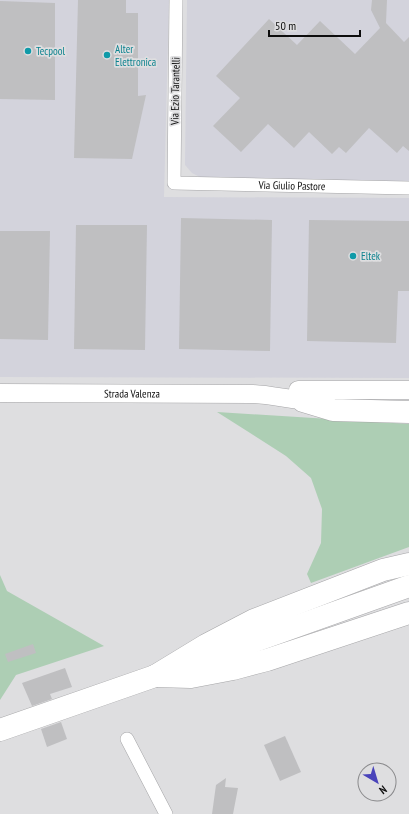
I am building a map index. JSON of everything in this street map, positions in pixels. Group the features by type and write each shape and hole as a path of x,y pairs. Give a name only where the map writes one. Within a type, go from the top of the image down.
{"highway":[{"path":"303,401 333,410 409,412"},
{"path":"155,676 206,645 254,620 383,570 409,556"},
{"path":"383,570 409,564"},
{"path":"0,730 409,586"},
{"path":"155,676 191,677 254,664 409,613"}],"main road":[{"name":"Strada Valenza","path":"0,393 264,395 303,390 409,390"},
{"name":"Strada Valenza","path":"264,395 303,401 409,403"}],"street":[{"name":"Via Ezio Tarantelli","path":"174,183 176,0"},
{"name":"Via Giulio Pastore","path":"174,183 409,188"},
{"path":"127,739 166,814"}],"shaded area":[{"path":"0,0 169,0 164,197 409,198 409,378 0,377"},
{"path":"187,0 409,0 409,181 202,178 192,173 185,165"}],"green space":[{"path":"217,412 409,424 409,547 311,583 307,574 321,543 322,509 311,478 286,456"},
{"path":"0,575 7,591 104,646 16,675 0,700"}],"building":[{"path":"78,0 126,0 126,13 138,13 138,96 146,95 132,159 74,158"},
{"path":"372,0 387,0 386,23 404,42 409,37 409,151 403,146 397,153 369,128 346,153 339,147 332,154 309,132 294,148 268,124 241,152 213,126 240,98 216,76 269,19 297,45 320,21 355,54 380,28 371,10"},
{"name":"Tecpool","path":"0,1 55,3 55,100 0,99"},
{"path":"181,218 272,220 270,351 179,349"},
{"name":"Eltek","path":"309,220 409,221 409,291 398,291 396,343 307,341"},
{"path":"76,225 147,225 145,350 74,349"},
{"path":"0,231 50,231 48,340 0,339"},
{"path":"33,644 36,653 8,662 5,654"},
{"path":"65,668 72,687 50,694 52,699 32,706 22,683"},
{"path":"61,722 67,739 47,747 41,729"},
{"path":"285,736 301,772 280,781 264,745"},
{"path":"226,778 225,787 238,788 233,814 212,814 216,785"}],"place":[{"name":"Tecpool","path":"28,51"},
{"name":"Alter Elettronica","path":"107,55"},
{"name":"Eltek","path":"353,256"}]}
